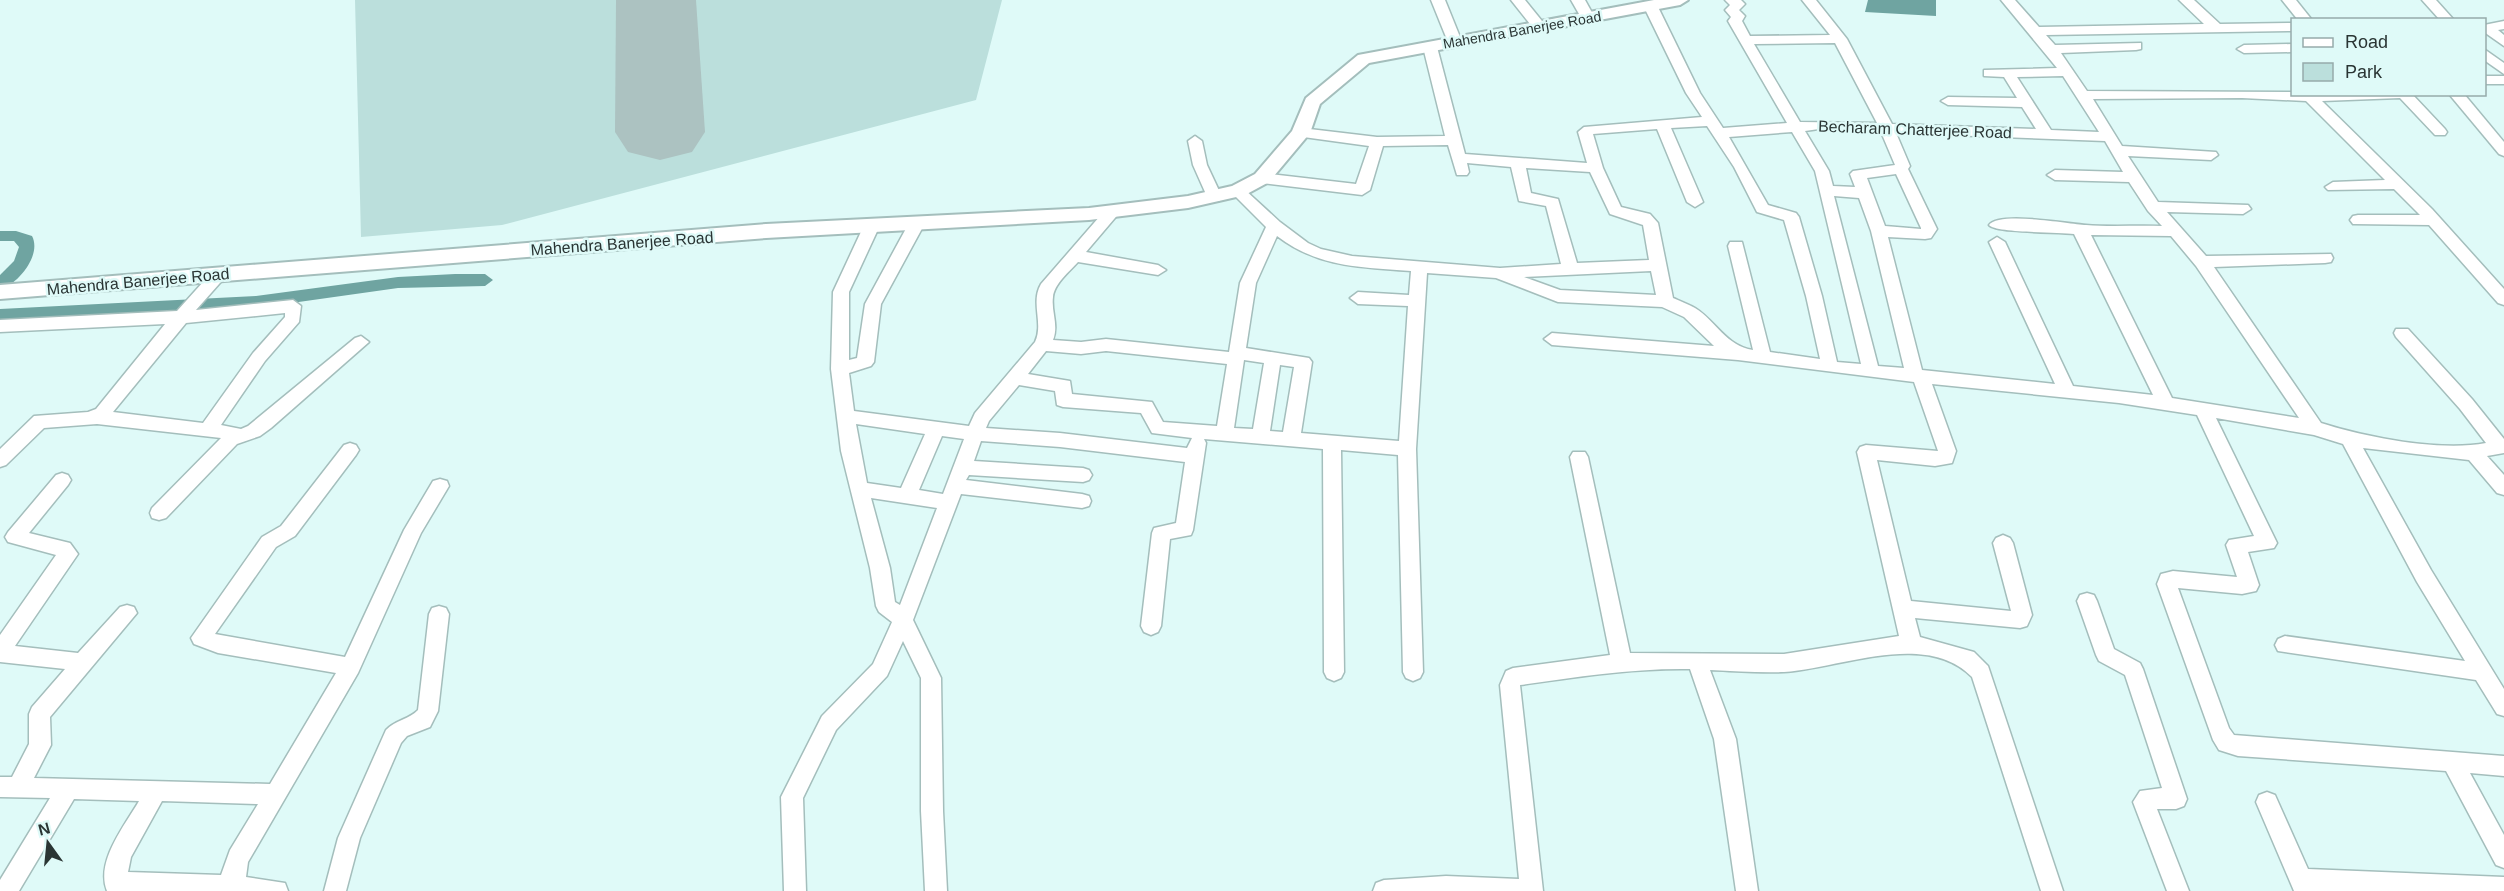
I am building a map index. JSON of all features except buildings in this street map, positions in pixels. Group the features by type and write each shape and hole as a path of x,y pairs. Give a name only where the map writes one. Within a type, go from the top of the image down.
{"street":[{"path":"1437,0 1455,42"},
{"path":"1518,0 1539,26"},
{"path":"1578,0 1588,18"},
{"name":"Mahendra Banerjee Road","path":"1,292 872,225 1112,212 1214,197 1241,190 1262,178 1301,133 1312,102 1345,72 1364,59 1588,18 1637,6 1680,0"},
{"path":"1732,0 1738,4 1732,10 1738,16 1735,21 1822,171 1871,371"},
{"path":"1809,0 1840,39 1886,126 1929,230 1925,234 1879,231"},
{"path":"2008,0 2051,49 2082,92 2154,207 2202,262 2315,428"},
{"path":"2186,0 2215,27"},
{"path":"2289,0 2304,18"},
{"path":"2429,0 2446,18"},
{"path":"1637,6 1717,130 1762,208 1791,217 1815,296 1830,368"},
{"path":"2504,26 2488,28 2504,42"},
{"path":"2035,31 2291,27"},
{"path":"1745,40 1840,39"},
{"path":"2051,49 2136,46"},
{"path":"1430,47 1460,165 1518,162 1596,168 1615,210 1649,220 1665,301"},
{"path":"2244,49 2291,48"},
{"path":"2486,55 2504,70"},
{"path":"1989,73 2067,72"},
{"path":"2008,73 2047,135"},
{"path":"1859,75 1878,74"},
{"path":"2486,80 2504,80"},
{"path":"2082,92 2341,96"},
{"path":"2405,96 2440,132"},
{"path":"2458,96 2504,151"},
{"path":"2310,97 2433,220 2504,299"},
{"path":"1948,101 2027,103"},
{"path":"1662,124 1695,202"},
{"name":"Becharam Chatterjee Road","path":"1596,168 1585,134 1586,130 1662,124 1717,130 1796,125 1886,126 2047,135 2211,155"},
{"path":"1301,133 1377,142 1452,140"},
{"path":"1195,141 1200,165 1214,197"},
{"path":"1262,178 1362,190 1377,142"},
{"path":"1518,162 1524,197 1553,203 1570,267"},
{"path":"1902,169 1858,173 1863,193 1879,231 1918,375 1947,452 1946,458 1935,459 1866,452 1911,643"},
{"path":"2055,175 2135,177"},
{"path":"2333,187 2397,183"},
{"path":"1241,190 1274,226 1302,247 1317,254 1339,259 1419,268 1498,273 1570,267 1657,265"},
{"path":"1826,190 1863,193"},
{"path":"2154,207 2244,209"},
{"path":"795,891 792,797 829,723 880,669 903,619 974,434 986,409 1042,345 1049,322 1045,292 1112,212"},
{"path":"2358,220 2433,220"},
{"path":"840,369 865,362 873,304 917,223"},
{"path":"872,225 841,292 840,369 845,416 886,606 903,619 931,678 932,811 936,891"},
{"path":"1997,225 2049,225 2086,231 2174,231"},
{"path":"1224,435 1249,280 1274,226"},
{"path":"2086,231 2082,233 2166,404"},
{"path":"1997,242 2067,392"},
{"path":"1736,246 1762,358"},
{"path":"1075,256 1158,270"},
{"path":"2202,262 2325,258"},
{"path":"1413,672 1407,449 1419,268"},
{"path":"1498,273 1558,296 1665,301 1690,313 1721,343 1738,354"},
{"path":"97,417 106,411 182,315 219,274"},
{"path":"1358,298 1417,301"},
{"path":"0,326 295,308 293,318 252,366 209,428"},
{"path":"1552,339 1738,354 1830,368 1918,375 2166,404 2315,428 2349,439 2428,451 2473,452 2501,447 2403,333"},
{"path":"231,439 254,431 265,423 361,342"},
{"path":"1042,345 1081,348 1106,345 1273,357 1303,362 1291,440"},
{"path":"1260,438 1273,357"},
{"path":"1015,378 1064,386 1063,400 1146,407 1158,428 1407,449"},
{"path":"2203,409 2267,543 2236,545 2249,585 2173,579 2168,580 2167,584 2220,733 2227,743 2238,746 2504,766"},
{"path":"845,416 974,434 1060,440 1195,456"},
{"path":"0,460 40,421 97,417 209,428 234,433 231,439 159,513"},
{"path":"907,496 937,428"},
{"path":"1151,626 1161,533 1184,530 1198,433"},
{"path":"2349,439 2424,576 2504,707"},
{"path":"1332,443 1334,672"},
{"path":"350,450 288,531 269,542 201,638 204,642 351,667"},
{"path":"2473,452 2504,488"},
{"path":"1579,457 1622,662"},
{"path":"961,467 1083,475"},
{"path":"62,480 15,537 63,549 68,554 0,652 78,663 86,660"},
{"path":"240,887 232,877 238,858 351,667 413,530 440,486"},
{"path":"860,489 907,496 951,494 1082,501"},
{"path":"1903,609 2020,620 2022,615 2003,543"},
{"path":"2087,601 2106,655 2133,669 2175,795 2176,799 2144,798 2144,802 2178,891"},
{"path":"9,787 40,745 39,714 127,614"},
{"path":"334,891 349,838 393,737 400,729 423,720 428,711 439,614"},
{"path":"1384,891 1446,886 1532,891 1510,685 1513,677 1622,662 1784,663 1911,643 1967,658 1981,672 2052,891"},
{"path":"2284,645 2483,672"},
{"path":"1697,661 1725,740 1747,891"},
{"path":"2453,763 2504,857"},
{"path":"9,787 277,794"},
{"path":"6,891 69,788"},
{"path":"157,790 120,854 113,887 240,887 277,891"},
{"path":"2267,802 2304,885 2504,888"}],"green space":[{"path":"355,0 636,0 639,138 697,128 689,0 1002,0 976,100 502,225 361,237"}],"shaded area":[{"path":"1868,0 1936,0 1936,16 1865,12"}],"waterway":[{"path":"0,236 16,236 26,240 27,247 20,265 0,284"},
{"path":"0,315 256,302 426,280 485,280"}],"runway":[{"path":"656,0 660,132"}]}
